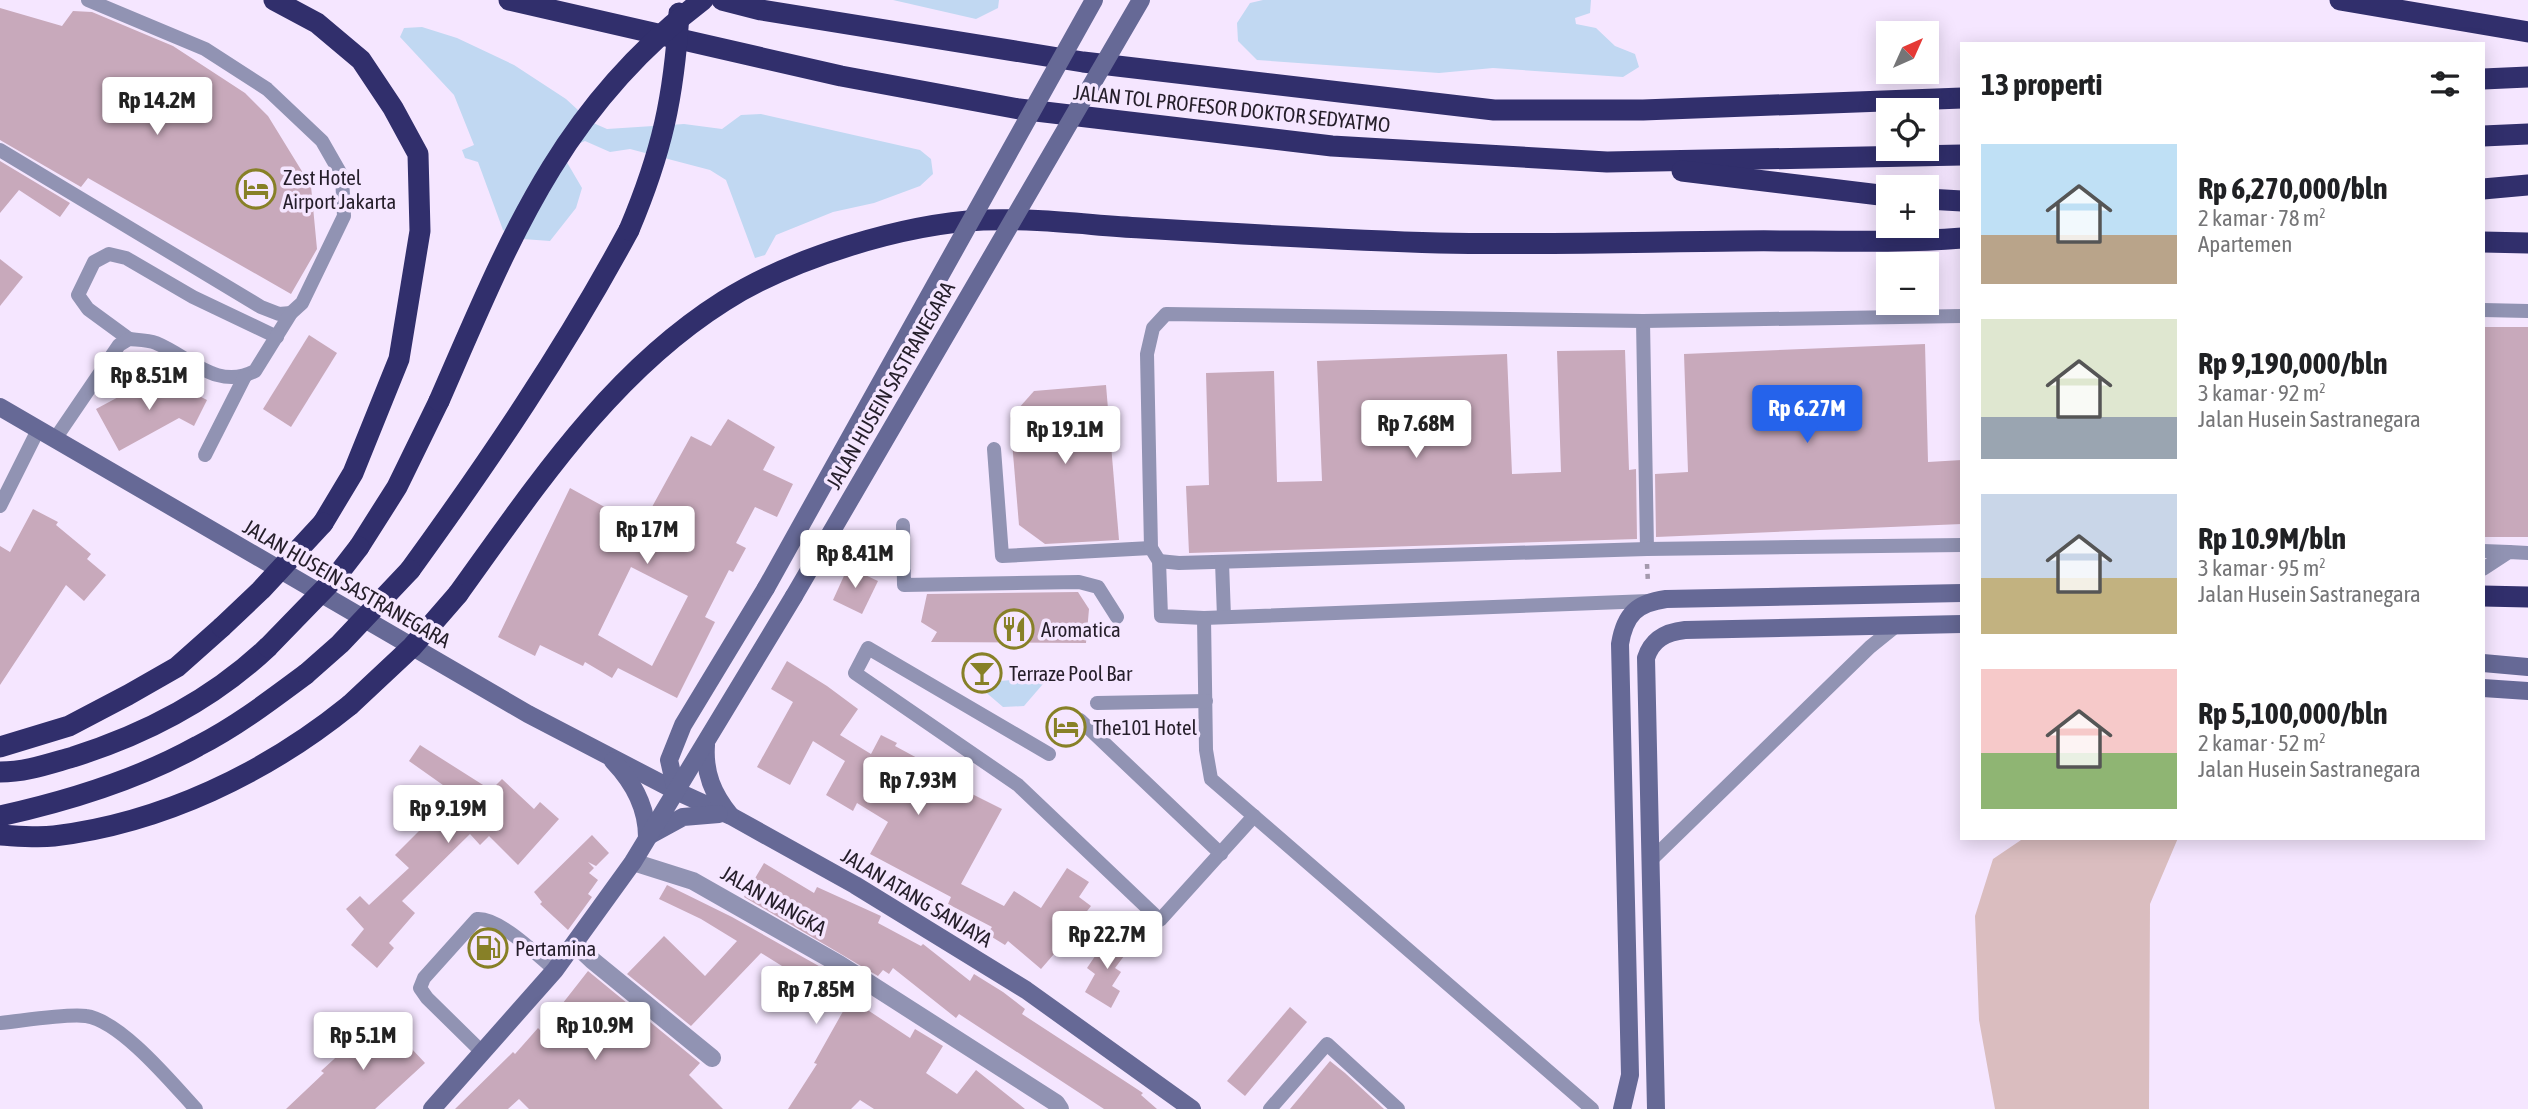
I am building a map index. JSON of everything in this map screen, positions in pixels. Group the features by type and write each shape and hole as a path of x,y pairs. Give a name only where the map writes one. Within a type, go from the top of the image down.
{"highway":[{"path":"0,747 69,726 177,667 261,590 323,523 353,472 399,359 420,231 418,154 393,108 361,60 317,23 274,0"},
{"name":"JALAN TOL PROFESOR DOKTOR SEDYATMO","path":"509,0 841,76 1019,109 1332,146 1607,162 1960,155"},
{"path":"0,816 50,805 131,778 242,721 306,674 340,644 410,570 474,480 565,343 629,230 646,188 668,118 680,0"},
{"path":"0,772 24,772 147,730 227,684 268,647 335,578 359,547 397,486 439,401 515,230 560,151 583,118 639,54 703,0"},
{"name":"JALAN TOL PROFESOR DOKTOR SEDYATMO","path":"722,0 761,10 1083,62 1494,110 1643,110 1960,98"},
{"path":"2340,0 2528,32"},
{"path":"2485,79 2528,77"},
{"path":"2485,136 2528,134"},
{"path":"1607,162 1876,195"},
{"path":"2485,188 2528,185"},
{"path":"1939,200 1960,201"},
{"path":"0,835 52,836 114,825 226,784 312,735 350,705 412,647 458,594 518,510 603,402 629,375 685,327 750,285 837,249 911,230 980,220 1060,221 1136,228 1440,243 1960,238"},
{"path":"2485,242 2528,243"},
{"path":"2485,596 2528,597"}],"main road":[{"name":"JALAN HUSEIN SASTRANEGARA","path":"676,791 668,760 682,725 766,588 1094,0"},
{"name":"JALAN HUSEIN SASTRANEGARA","path":"432,1109 555,970 634,860 794,596 1141,0"},
{"name":"JALAN HUSEIN SASTRANEGARA","path":"0,407 528,714 676,791"},
{"path":"1622,1109 1630,1076 1620,645 1625,622 1648,601 1674,598 1960,593"},
{"path":"1656,1109 1646,658 1655,641 1674,632 1685,631 1960,624"},
{"path":"2485,663 2528,667"},
{"path":"2485,688 2528,691"},
{"path":"707,741 705,764 708,778 731,816"},
{"path":"606,754 628,779 641,802 647,839 683,817 708,813 731,816"},
{"name":"JALAN ATANG SANJAYA","path":"676,791 731,816 855,885 1026,990 1192,1109"}],"street":[{"name":"JALAN NANGKA","path":"634,860 693,881 839,964 1056,1103 1060,1109"},
{"path":"575,944 592,961 712,1058"}],"lane":[{"path":"88,0 205,49 267,89 322,141 342,176 344,216 302,303 291,313 261,365 245,376 226,379 155,342 129,339 88,309 78,295 94,262 108,254 126,258 193,297 277,337"},
{"path":"0,150 261,307 279,314 291,313"},
{"path":"2485,310 2528,311"},
{"path":"1648,601 1204,618 1161,617 1159,561 1152,548 1147,354 1153,328 1166,314 1643,321 1960,316"},
{"path":"1643,321 1647,549"},
{"path":"55,439 119,345 129,339"},
{"path":"205,455 245,376"},
{"path":"0,506 38,430"},
{"path":"994,449 1002,556 1152,548"},
{"path":"903,524 904,584 1079,582 1098,587 1117,617"},
{"path":"1159,561 1179,564 1647,549 1960,545"},
{"path":"2485,551 2528,553"},
{"path":"2485,568 2509,552"},
{"path":"1222,562 1224,617"},
{"path":"1204,618 1206,750 1211,779 1592,1109"},
{"path":"1651,860 1870,647 1896,626"},
{"path":"1049,754 868,648 855,673 1018,785 1160,920 1254,816"},
{"path":"1097,704 1206,701"},
{"path":"1080,720 1221,854"},
{"path":"482,1053 427,998 420,988 424,978 477,919 485,918 497,923 555,970"},
{"path":"0,1023 87,1016 108,1026 140,1049 196,1109"},
{"path":"1270,1109 1327,1044 1398,1109"}],"path":[{"path":"1647,549 1648,601"}],"shaded area":[{"path":"2021,840 2177,840 2150,904 2149,1109 1995,1109 1979,1020 1975,916 1993,859"}],"water":[{"path":"893,0 999,0 998,8 976,19"},
{"path":"1263,0 1591,0 1590,13 1575,18 1576,24 1596,28 1615,46 1635,54 1639,67 1623,77 1493,68 1439,73 1257,60 1238,41 1237,23 1250,3"},
{"path":"422,27 457,38 514,65 566,99 591,122 607,129 684,124 722,129 741,115 761,114 920,150 931,159 933,174 920,186 874,203 833,212 776,235 765,255 755,258 726,180 710,170 630,149 610,152 585,141 573,146 565,159 582,188 576,208 550,241 523,239 503,230 478,162 465,158 462,150 474,145 454,95 400,37 404,28"},
{"path":"1049,677 1024,706 1003,707 975,683"}],"building":[{"path":"0,8 62,26 73,11 92,12 173,46 245,93 268,116 311,186 317,249 291,294 88,178 81,187 0,140"},
{"path":"0,161 70,203 60,217 19,190 0,213"},
{"path":"0,259 23,277 0,306"},
{"path":"2485,327 2528,327 2528,537 2485,537"},
{"path":"309,335 337,353 291,427 263,409"},
{"path":"1925,344 1928,462 1960,460 1960,524 1656,537 1655,474 1688,472 1684,354"},
{"path":"1625,350 1629,470 1636,469 1637,539 1189,553 1186,486 1209,485 1206,373 1274,371 1277,482 1322,481 1317,361 1507,354 1512,474 1561,472 1557,351"},
{"path":"162,377 207,400 194,426 179,418 119,451 96,409 137,387 147,406"},
{"path":"1106,385 1119,540 1045,544 1019,525 1010,418 1034,391"},
{"path":"728,419 775,447 763,470 793,484 777,517 755,507 736,543 746,548 733,572 729,570 705,617 715,622 677,698 618,668 612,678 585,662 583,666 540,645 535,656 498,637 570,488 641,527 691,436 711,446","holes":["631,567 688,596 652,666 598,635"]},
{"path":"33,509 58,522 56,525 91,554 87,559 106,575 84,601 66,585 0,685 0,546 10,552"},
{"path":"848,567 878,581 862,614 833,600"},
{"path":"1078,592 1089,609 1086,643 931,642 937,632 921,622 927,594"},
{"path":"787,661 858,709 840,735 871,754 881,735 897,743 895,746 943,772 940,778 1002,809 961,884 1004,906 1014,891 1041,908 1067,868 1089,882 1079,897 1091,906 1084,915 1086,917 1041,969 1008,941 1005,945 987,934 992,927 948,904 951,897 870,854 888,822 857,803 853,811 826,795 845,761 813,741 790,785 757,767 793,702 771,689"},
{"path":"420,745 491,790 502,779 534,809 540,802 559,819 518,865 489,836 480,845 470,834 402,901 415,913 389,943 394,948 377,968 351,945 364,929 346,909 360,896 369,905 409,868 395,855 435,815 450,790 409,761"},
{"path":"592,835 609,853 596,866 588,862 594,868 589,873 598,880 588,894 592,897 568,930 540,904 542,902 534,892"},
{"path":"764,863 814,893 817,887 881,916 878,923 921,946 923,944 970,981 974,974 1003,992 1025,1009 1022,1014 1143,1093 1141,1095 1157,1109 1104,1109 959,1014 956,1018 893,968 889,974 883,970 878,976 744,897"},
{"path":"667,885 732,917 833,974 864,994 857,1003 910,1038 915,1029 943,1046 926,1073 957,1094 976,1070 1025,1109 874,1109 860,1100 851,1109 788,1109 817,1064 814,1063 846,1006 761,953 691,1026 627,974 664,936 705,976 737,941 701,919 659,899"},
{"path":"1110,934 1130,948 1115,968 1121,972 1112,986 1120,991 1111,1008 1085,992 1095,974 1087,968"},
{"path":"588,971 700,1063 689,1075 723,1109 529,1109 519,1099 508,1109 455,1109 513,1052 515,1054 538,1028 541,1031"},
{"path":"1290,1007 1307,1022 1245,1096 1227,1081"},
{"path":"381,1016 425,1063 375,1109 286,1109 324,1073 321,1071"},
{"path":"1330,1061 1345,1073 1384,1109 1290,1109"}],"place":[{"name":"Zest Hotel Airport Jakarta","path":"256,189"},
{"name":"Aromatica","path":"1014,629"},
{"name":"Terraze Pool Bar","path":"982,673"},
{"name":"The101 Hotel","path":"1066,727"},
{"name":"Pertamina","path":"488,948"}]}
